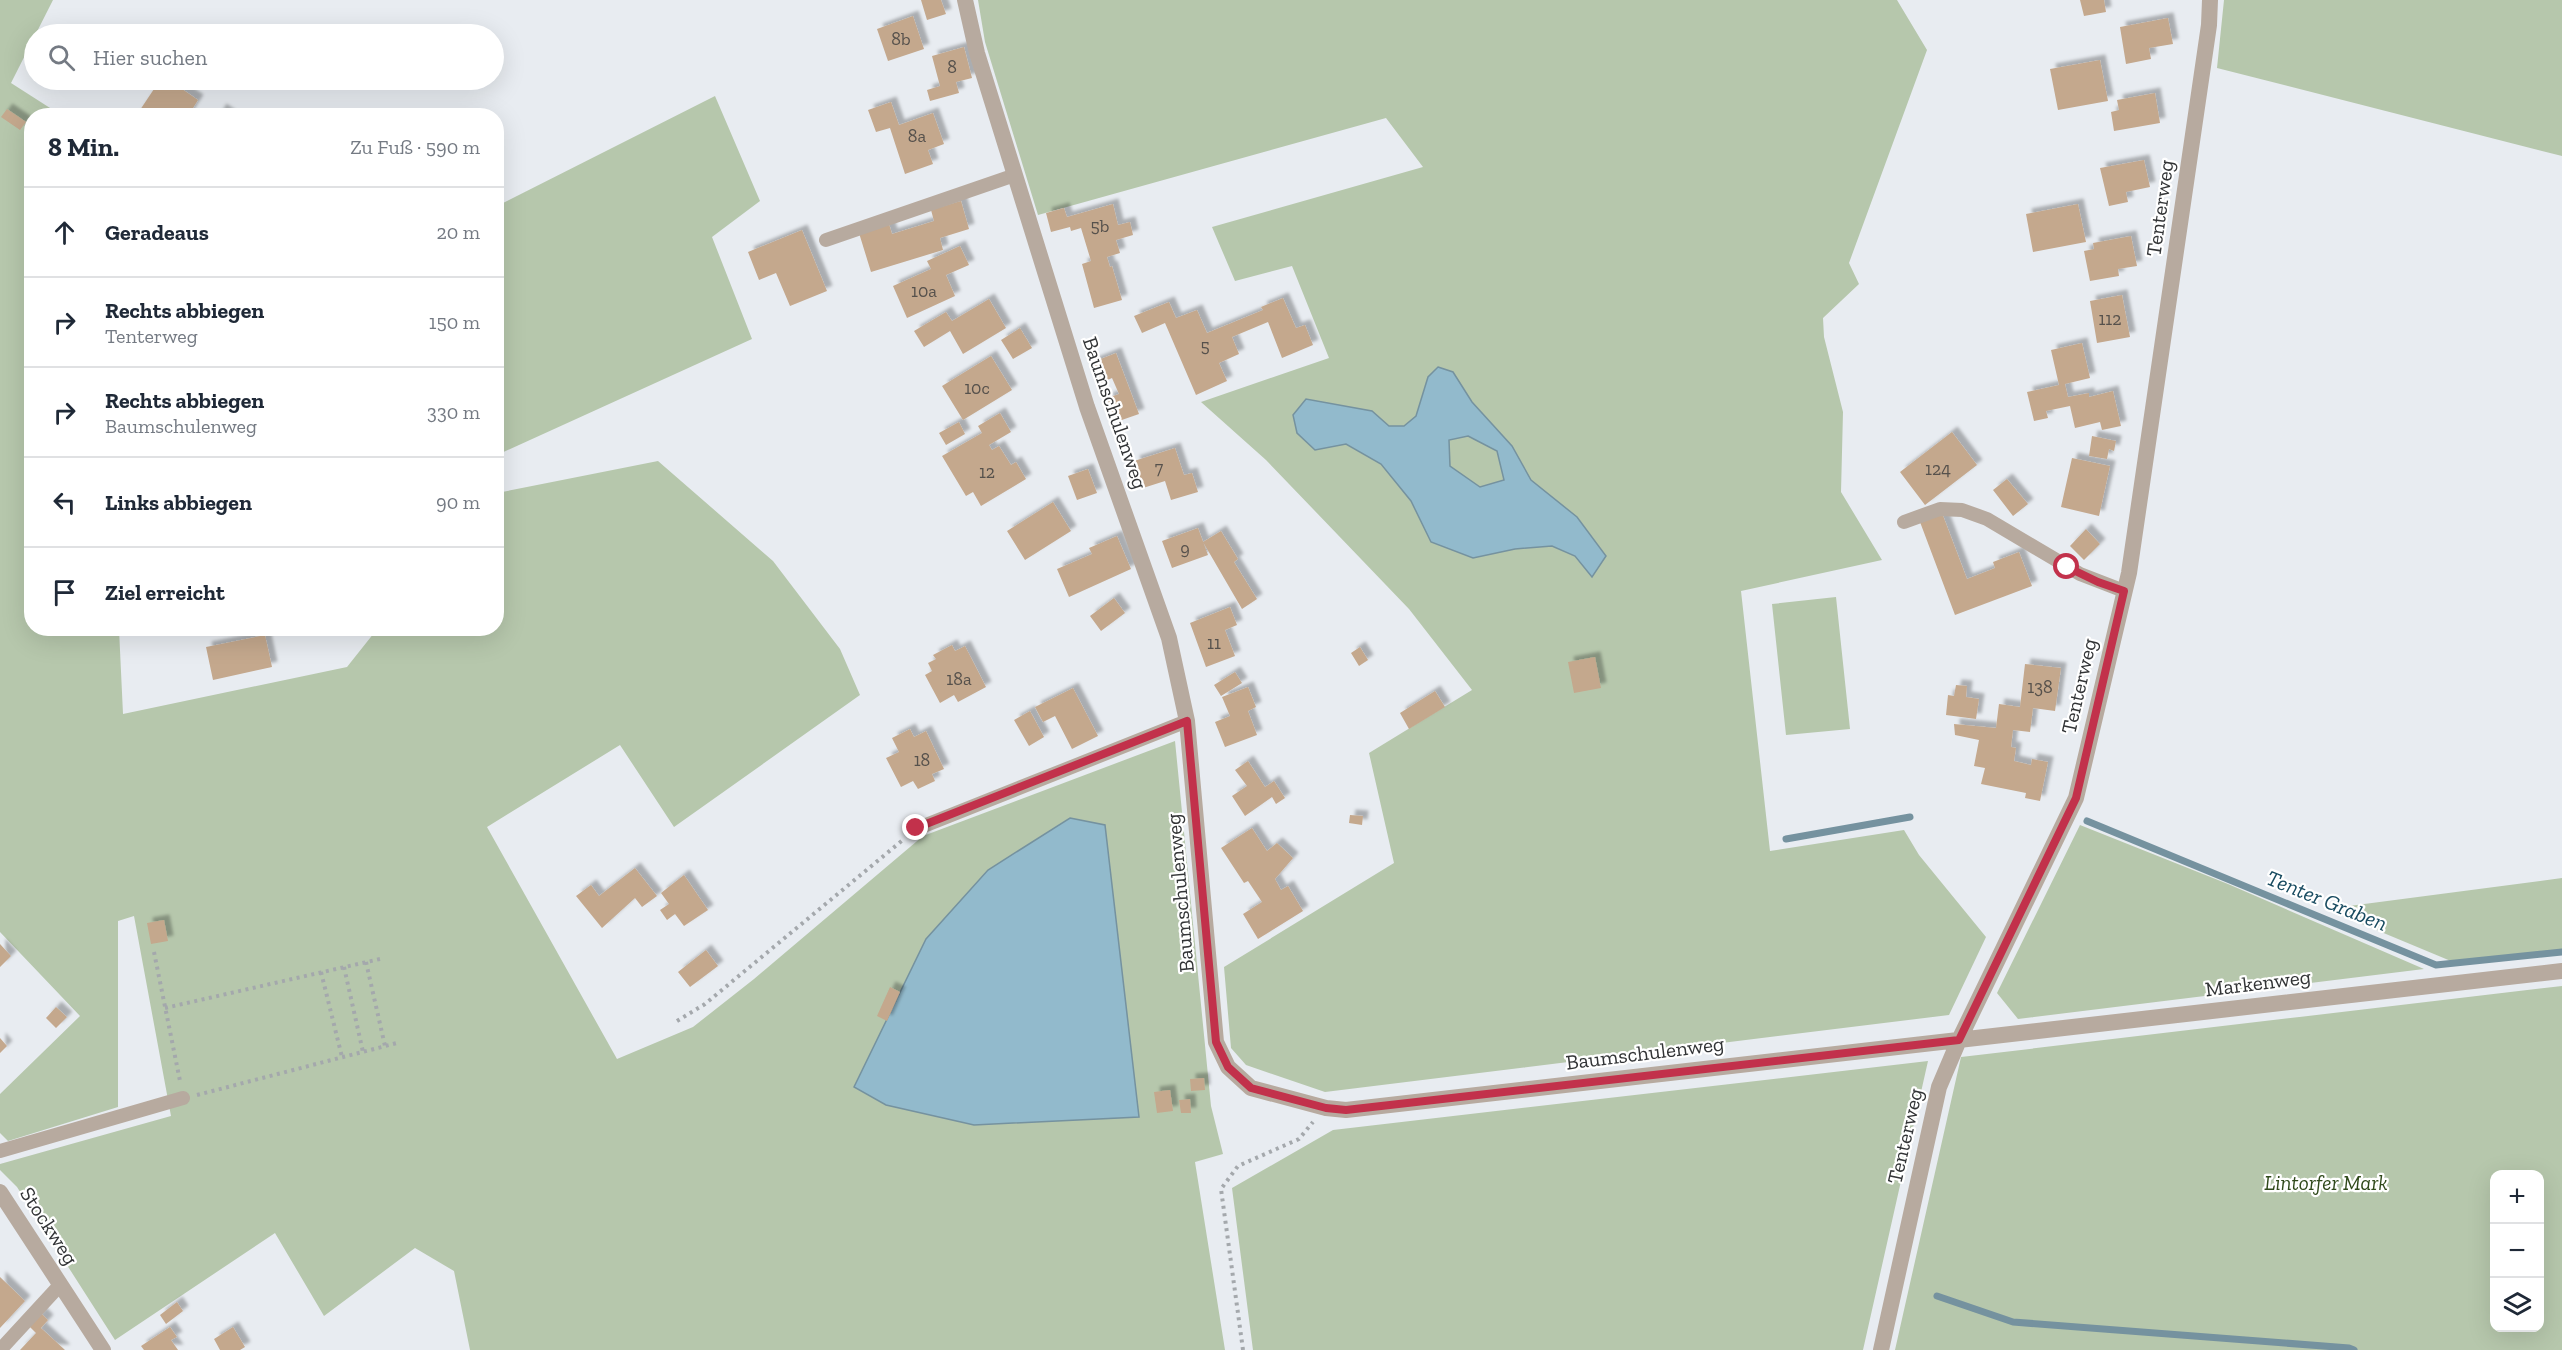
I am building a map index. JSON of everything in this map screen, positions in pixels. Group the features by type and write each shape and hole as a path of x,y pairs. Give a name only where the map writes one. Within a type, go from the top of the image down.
{"street":[{"name":"Baumschulenweg","path":"965,0 977,53 1087,407 1169,638 1187,721 1216,1042 1228,1067 1251,1088 1326,1108 1346,1110 1959,1040"},
{"name":"Tenterweg","path":"1881,1350 1939,1087 1959,1040 2076,798 2131,561 2209,25 2210,0"},
{"name":"Markenweg","path":"1959,1040 2562,971"},
{"name":"Stockweg","path":"0,1192 103,1350"}],"lane":[{"path":"826,240 1015,175"},
{"path":"1904,522 1940,509 1962,510 1987,519 2080,574 2124,591"},
{"path":"916,828 1187,721"},
{"path":"0,1151 183,1098"},
{"name":"Stockweg","path":"0,1350 60,1284"}],"path":[{"path":"677,1022 705,1004 916,828"},
{"path":"154,952 183,1098 397,1043"},
{"path":"165,1008 380,959"},
{"path":"366,962 385,1046"},
{"path":"344,967 363,1052"},
{"path":"321,972 342,1057"},
{"path":"1243,1350 1221,1189 1238,1166 1299,1138 1326,1108"}],"green space":[{"path":"0,0 53,0 41,24 24,24 24,57 11,83 50,108 24,108 24,636 119,636 123,714 347,667 372,636 504,636 504,492 658,461 773,561 840,649 860,695 674,827 620,745 487,827 617,1059 693,1027 754,979 923,836 1175,741 1211,1106 1223,1154 1195,1162 1225,1350 470,1350 454,1271 415,1248 324,1316 275,1233 115,1340 17,1187 0,1170 0,1164 171,1116 134,916 118,921 118,1107 8,1141 0,1133 0,1094 80,1016 0,932"},
{"path":"978,0 1897,0 1927,50 1849,263 1859,284 1823,318 1824,337 1843,412 1841,492 1882,560 1741,591 1770,851 1904,830 1919,855 1986,937 1949,1015 1325,1092 1246,1065 1231,1048 1224,967 1394,863 1369,753 1472,690 1409,609 1266,460 1201,402 1329,358 1292,266 1235,281 1212,227 1423,167 1386,118 1038,215 985,42"},
{"path":"2224,0 2562,0 2562,156 2217,68"},
{"path":"715,96 760,201 712,237 752,339 504,452 504,202"},
{"path":"1836,597 1850,729 1786,735 1772,604"},
{"path":"2080,825 2228,884 2424,969 2018,1019 1997,993"},
{"path":"2562,878 2562,952 2458,964 2326,909"},
{"name":"Lintorfer Mark","path":"2562,986 2562,1350 1895,1350 1961,1057"},
{"path":"1928,1061 1863,1350 1253,1350 1232,1188 1333,1130"}],"water":[{"path":"1438,367 1453,372 1472,402 1512,446 1531,480 1577,517 1606,556 1592,577 1575,556 1552,546 1515,549 1473,558 1431,542 1411,501 1381,464 1346,444 1315,450 1297,433 1293,415 1306,399 1372,411 1389,426 1404,426 1416,416 1428,377","holes":["1468,436 1497,451 1504,480 1480,487 1450,466 1449,440"]},
{"path":"1070,818 1105,825 1139,1117 974,1125 886,1105 854,1087 926,939 988,870"}],"building":[{"path":"921,0 941,0 946,14 927,20"},
{"path":"2080,0 2104,0 2106,12 2084,16"},
{"path":"913,16 924,49 888,61 877,29"},
{"path":"2168,18 2173,44 2149,48 2151,59 2126,64 2120,27"},
{"path":"964,47 972,78 956,82 959,93 930,101 927,90 940,86 932,56"},
{"path":"2100,60 2108,101 2058,110 2050,69"},
{"path":"153,90 184,90 198,100 193,108 141,108"},
{"path":"2155,93 2160,123 2114,131 2111,112 2119,110 2117,100"},
{"path":"891,102 899,125 933,113 944,144 928,150 933,164 905,174 890,128 876,132 868,110"},
{"path":"7,109 24,121 24,125 20,130 1,117"},
{"path":"2144,160 2150,187 2126,192 2128,202 2109,206 2100,168"},
{"path":"961,201 969,229 940,238 943,250 871,272 859,233 889,224 892,234 934,221 931,210"},
{"path":"1113,204 1118,225 1130,222 1133,235 1116,240 1120,253 1107,257 1122,300 1094,308 1082,264 1091,261 1081,228 1071,231 1070,227 1051,232 1046,213 1064,208 1067,217"},
{"path":"2078,204 2086,242 2033,252 2026,214"},
{"path":"802,230 827,291 790,306 776,273 759,280 748,252"},
{"path":"2131,236 2137,266 2118,269 2119,276 2090,281 2084,251 2094,249 2093,243"},
{"path":"960,246 969,265 946,275 955,296 907,318 893,286 931,269 927,261"},
{"path":"2122,295 2130,337 2097,343 2090,301"},
{"path":"1283,298 1296,328 1305,325 1313,345 1282,358 1268,322 1232,337 1239,354 1219,363 1227,381 1196,395 1165,323 1142,333 1134,316 1169,302 1176,318 1197,310 1207,333 1263,310 1261,307"},
{"path":"989,299 1006,328 963,354 950,331 924,347 914,331 946,312 952,321"},
{"path":"1020,328 1032,348 1013,359 1001,340"},
{"path":"2082,343 2090,378 2065,384 2068,397 2089,393 2089,397 2113,391 2121,426 2102,430 2100,422 2075,428 2070,406 2046,411 2048,418 2034,421 2027,392 2059,385 2051,350"},
{"path":"1116,353 1139,414 1116,422 1107,398 1119,394 1112,378 1101,383 1093,362"},
{"path":"991,356 1012,390 963,420 942,386"},
{"path":"1000,413 1011,432 989,445 992,450 999,446 1011,465 1016,462 1026,479 981,506 973,492 966,496 942,456 982,433 978,426"},
{"path":"959,422 965,434 946,445 939,433"},
{"path":"1952,432 1977,465 1925,505 1900,472"},
{"path":"2092,436 2116,441 2114,451 2109,449 2107,459 2089,456"},
{"path":"1175,448 1184,475 1192,473 1198,492 1171,500 1165,481 1143,488 1134,461"},
{"path":"2072,458 2110,466 2099,516 2061,507"},
{"path":"1088,469 1097,493 1077,500 1068,476"},
{"path":"2007,479 2028,504 2013,516 1993,490"},
{"path":"1053,502 1071,531 1025,560 1007,531"},
{"path":"1942,513 1967,579 1995,568 1993,562 2019,552 2032,586 1955,615 1920,522"},
{"path":"1198,528 1208,555 1172,568 1162,541"},
{"path":"2086,529 2100,544 2084,560 2070,546"},
{"path":"1221,531 1238,559 1234,562 1257,599 1242,609 1203,542"},
{"path":"1117,536 1131,569 1069,597 1057,569 1092,554 1089,548"},
{"path":"1114,598 1125,613 1101,631 1090,616"},
{"path":"1230,607 1237,625 1225,630 1235,656 1206,667 1190,623"},
{"path":"265,636 272,667 213,680 206,647"},
{"path":"952,645 955,651 965,646 986,687 958,702 954,695 940,703 925,675 932,671 928,663 936,659 933,655"},
{"path":"1360,647 1368,660 1359,666 1351,653"},
{"path":"1595,657 1601,688 1574,693 1568,662"},
{"path":"2025,664 2061,668 2055,711 2033,708 2030,732 2013,730 2011,747 2016,748 2014,761 2031,765 2032,759 2048,762 2040,801 2025,798 2026,793 1981,784 1985,768 1974,766 1979,740 1955,735 1954,724 1996,728 1999,704 2020,707"},
{"path":"1235,672 1242,683 1221,696 1214,685"},
{"path":"1956,685 1967,686 1966,697 1979,699 1976,719 1946,715 1948,695 1954,696"},
{"path":"1248,687 1256,707 1248,711 1257,735 1225,747 1215,722 1230,716 1222,697"},
{"path":"1073,688 1098,736 1072,749 1055,716 1043,722 1035,707"},
{"path":"1435,691 1445,707 1409,729 1400,713"},
{"path":"1030,711 1044,737 1029,746 1014,720"},
{"path":"910,729 914,737 926,731 944,769 932,774 935,781 918,789 913,781 901,787 886,758 899,752 892,738"},
{"path":"1248,761 1265,787 1274,781 1285,798 1276,804 1272,797 1245,816 1232,796 1247,786 1235,770"},
{"path":"1350,815 1363,816 1362,825 1349,823"},
{"path":"1252,828 1267,851 1277,843 1293,858 1275,879 1281,890 1288,886 1303,911 1258,939 1243,914 1262,902 1248,881 1244,883 1221,848"},
{"path":"635,868 657,896 642,907 635,898 602,928 576,896 591,885 599,896"},
{"path":"684,875 708,910 684,926 675,914 667,920 660,910 669,904 661,893"},
{"path":"164,920 168,941 151,944 147,923"},
{"path":"0,944 11,956 0,967"},
{"path":"706,950 718,966 690,987 678,972"},
{"path":"890,987 900,992 887,1021 877,1016"},
{"path":"56,1007 67,1017 56,1028 46,1018"},
{"path":"0,1038 7,1046 0,1053"},
{"path":"1204,1078 1205,1090 1191,1091 1190,1079"},
{"path":"1170,1090 1173,1111 1157,1113 1154,1092"},
{"path":"1190,1099 1191,1113 1181,1113 1179,1100"},
{"path":"0,1277 25,1301 0,1328"},
{"path":"177,1302 183,1311 166,1324 160,1315"},
{"path":"41,1313 48,1320 41,1328 65,1350 20,1350 36,1333 29,1326"},
{"path":"170,1327 177,1337 171,1340 178,1350 144,1350 141,1346"},
{"path":"233,1327 245,1347 240,1350 220,1350 214,1339"}],"waterway":[{"name":"Tenter Graben","path":"1786,839 1910,817"},
{"name":"Tenter Graben","path":"2087,821 2436,965 2562,952"},
{"path":"1937,1296 2013,1322 2354,1350"}],"route":[{"path":"916,828 1187,721 1216,1042 1228,1067 1251,1088 1326,1108 1346,1110 1959,1040 2076,798 2124,591 2067,567"}]}
